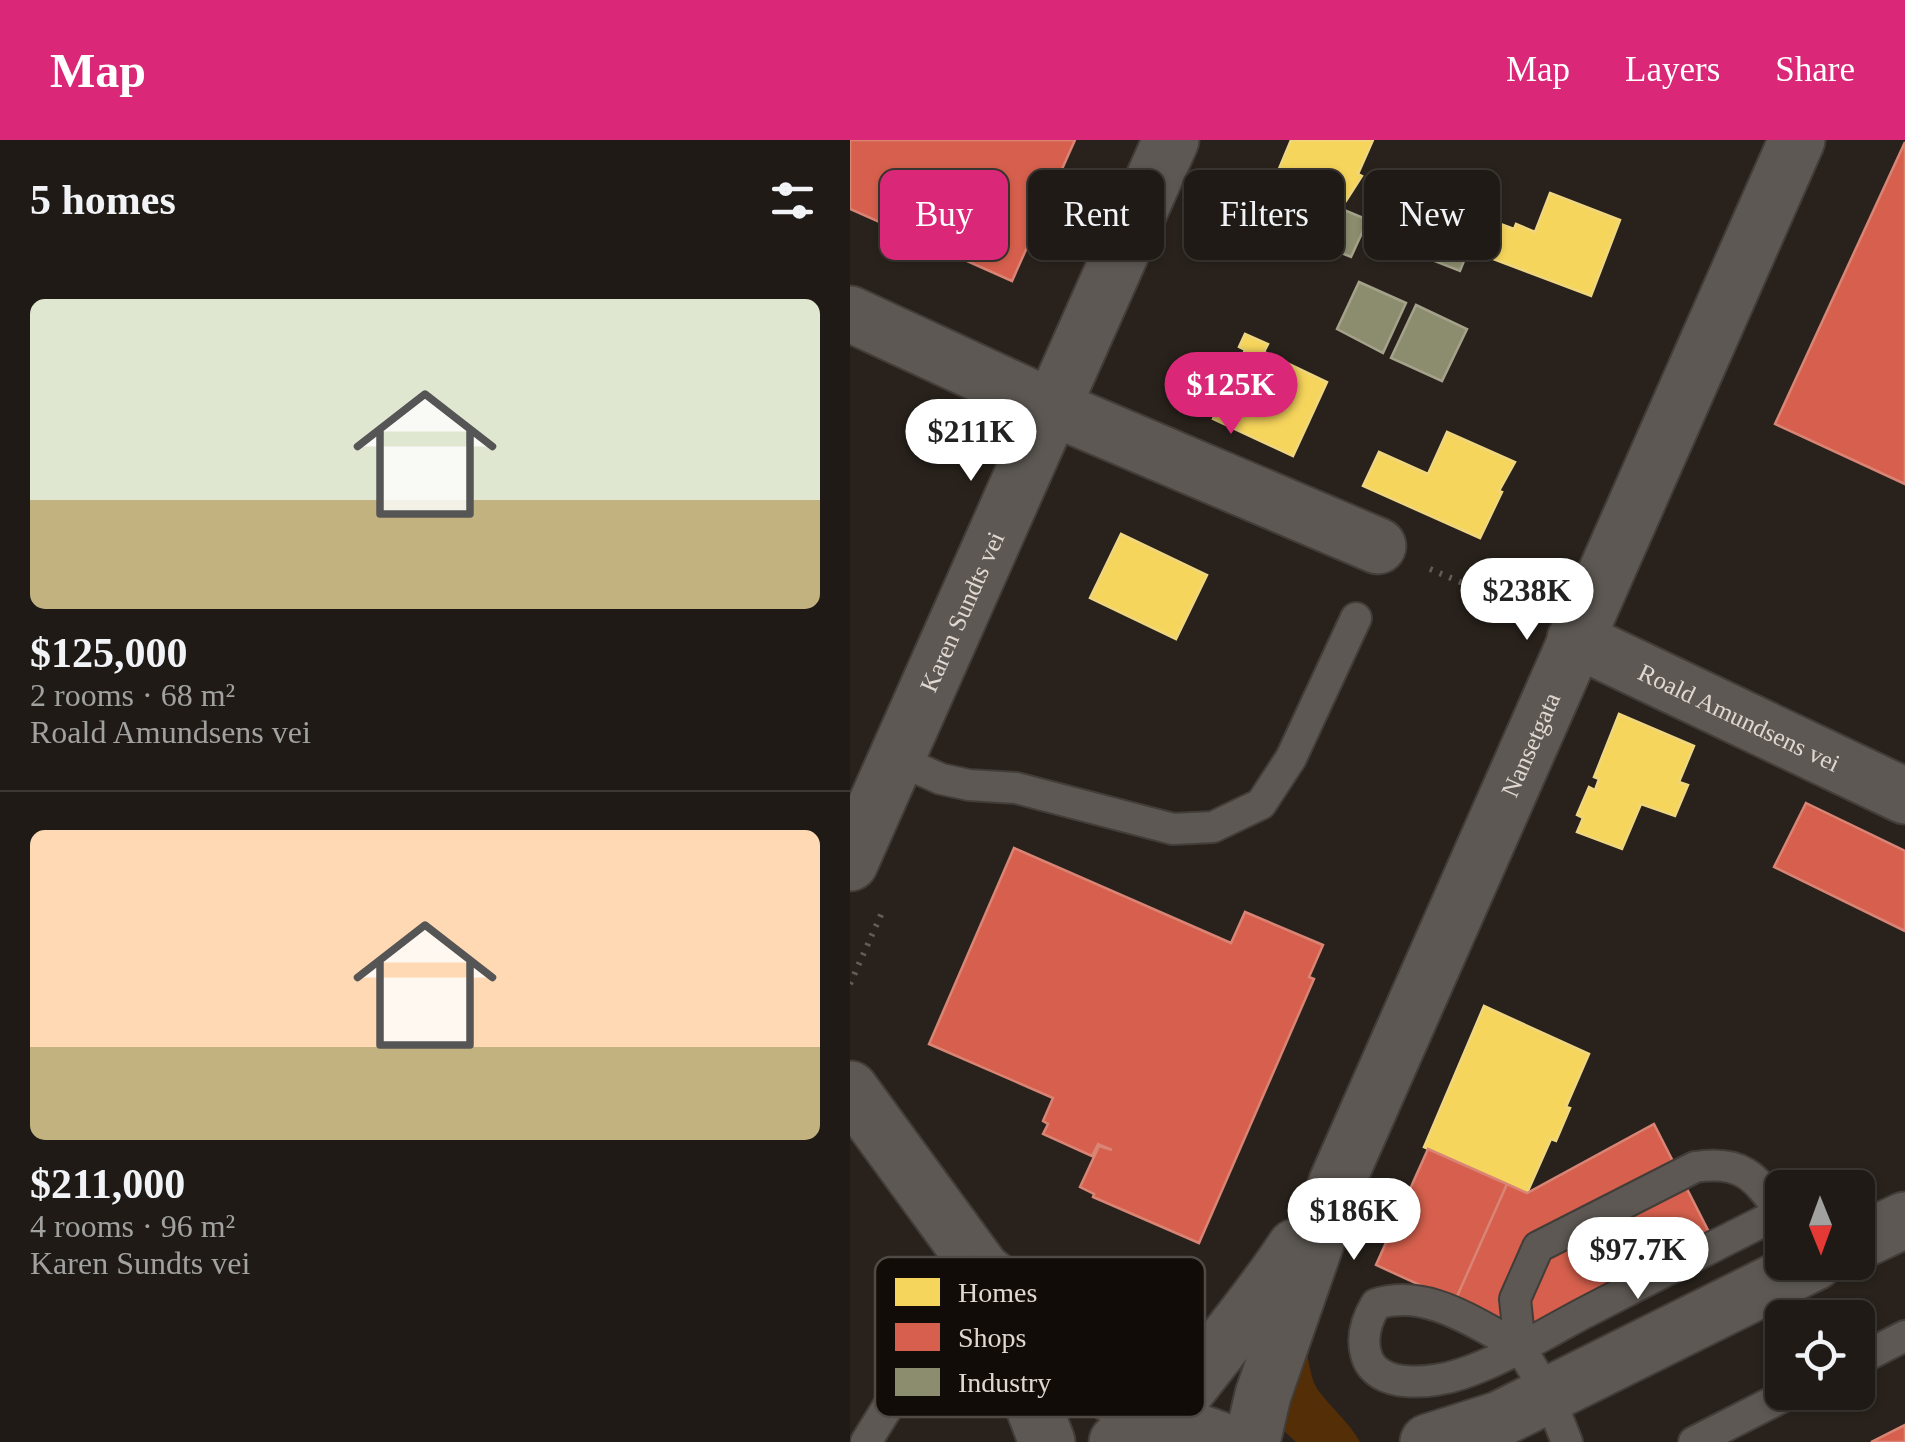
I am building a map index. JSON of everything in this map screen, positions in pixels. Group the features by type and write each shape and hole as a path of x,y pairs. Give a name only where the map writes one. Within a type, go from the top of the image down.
{"street":[{"name":"Karen Sundts vei","path":"850,863 1171,140"},
{"name":"Nansetgata","path":"1252,1442 1262,1395 1337,1182 1556,627 1797,140"},
{"path":"850,314 1051,407 1378,546"},
{"name":"Roald Amundsens vei","path":"1556,627 1905,796"},
{"path":"850,1089 973,1257"},
{"name":"Nansetgata","path":"1205,1366 1261,1299 1337,1182"},
{"path":"1875,1234 1905,1220"},
{"path":"1428,1442 1557,1418 1786,1280"},
{"path":"1037,1417 1046,1442"},
{"path":"1145,1431 1184,1426 1225,1442"}],"lane":[{"path":"896,759 941,778 1016,788 1172,829 1212,827 1261,804 1272,789 1292,758 1356,618"},
{"path":"1557,1418 1520,1347 1516,1300 1538,1247 1696,1167 1724,1163 1752,1176 1765,1192"},
{"path":"1520,1347 1416,1298 1376,1304 1366,1322 1366,1357 1376,1369 1395,1379 1432,1380 1460,1374 1520,1347 1765,1222"},
{"path":"1875,1351 1905,1336"},
{"path":"1694,1442 1765,1406"},
{"path":"866,1442 882,1417"}],"path":[{"path":"1378,546 1556,627"}],"shaded area":[{"path":"1302,1343 1318,1390 1360,1442 1296,1442 1283,1430"}],"building: Homes":[{"path":"1291,140 1373,140 1358,174 1362,176 1346,201 1344,170 1278,170"},
{"path":"1550,193 1620,220 1591,296 1496,260 1500,260 1501,224 1514,229 1516,224 1535,232"},
{"path":"1245,334 1268,344 1264,352 1327,382 1293,456 1213,419 1245,350 1239,347"},
{"path":"1447,432 1515,462 1480,538 1363,486 1379,452 1428,474"},
{"path":"1121,534 1207,575 1176,639 1090,598"},
{"path":"1619,714 1694,746 1679,782 1688,785 1675,816 1641,804 1622,849 1577,832 1583,818 1577,815 1589,787 1595,790 1599,779 1594,777"},
{"path":"1484,1006 1589,1054 1556,1141 1551,1139 1527,1193 1424,1147"}],"building: Shops":[{"path":"850,140 1075,140 1062,170 1028,170 1028,245 1012,281 965,260 1008,260 1008,170 880,170 880,222 850,209"},
{"path":"1905,142 1905,484 1775,424"},
{"path":"1806,803 1905,851 1905,931 1774,867"},
{"path":"1014,848 1231,943 1245,912 1323,945 1309,977 1314,979 1199,1243 1093,1197 1080,1187 1099,1146 1112,1150 1098,1144 1092,1156 1043,1134 1048,1124 1043,1121 1053,1098 929,1044"},
{"path":"1654,1124 1713,1240 1531,1333 1455,1301 1507,1184 1527,1193"},
{"path":"1428,1149 1507,1184 1455,1301 1376,1265"},
{"path":"1905,1425 1905,1442 1871,1442"}],"building: Industry":[{"path":"1344,210 1364,218 1364,229 1351,257 1344,254"},
{"path":"1432,260 1464,260 1460,271"},
{"path":"1359,282 1406,303 1383,353 1337,329"},
{"path":"1416,305 1467,329 1442,381 1391,358"}]}
